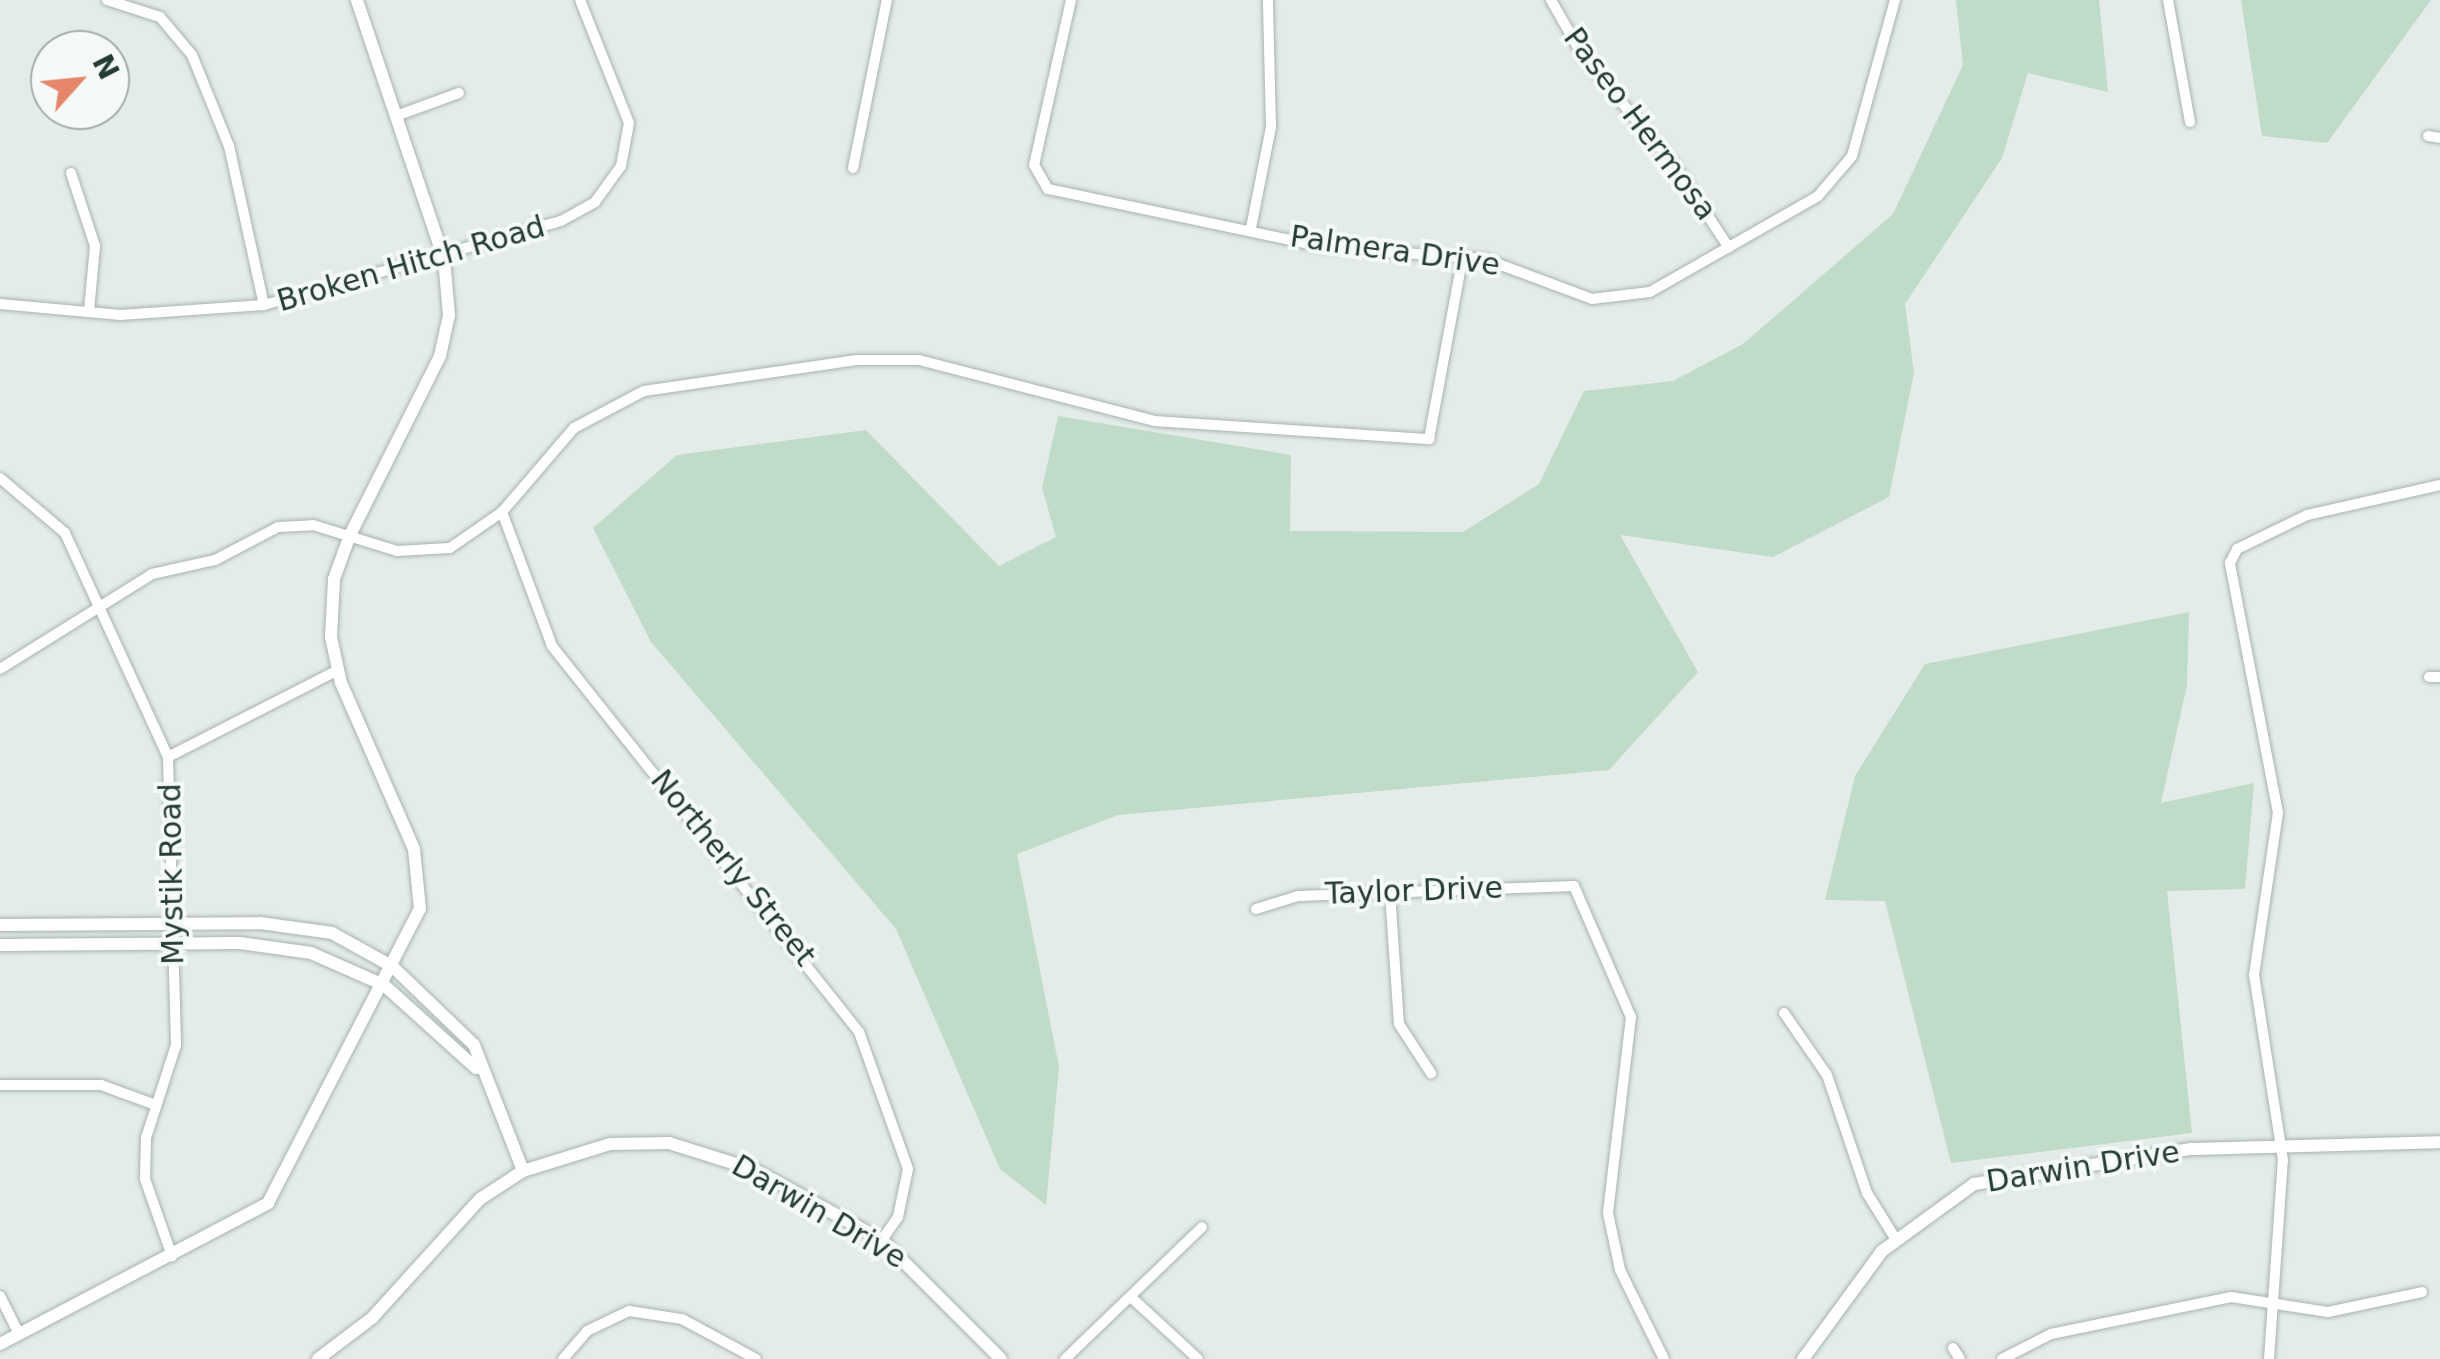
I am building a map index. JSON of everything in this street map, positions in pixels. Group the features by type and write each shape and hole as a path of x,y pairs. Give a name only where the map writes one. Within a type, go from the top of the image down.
{"street":[{"path":"107,0 160,17 192,55 229,146 264,305"},
{"path":"0,1344 252,1216 278,1191 412,935 421,874 338,670 334,579 350,535 440,356 444,259 357,0"},
{"name":"Broken Hitch Road","path":"0,304 88,310 264,305 444,259 562,221 596,202 620,166 628,108 580,0"},
{"path":"853,168 887,0"},
{"name":"Palmera Drive","path":"1071,0 1034,165 1039,182 1324,247 1463,256 1592,299 1650,292 1729,248 1843,171 1894,0"},
{"path":"1251,228 1271,127 1268,0"},
{"name":"Paseo Hermosa","path":"1551,0 1584,58 1674,164 1729,248"},
{"path":"2168,0 2190,122"},
{"path":"396,116 459,94"},
{"path":"72,173 95,246 88,310"},
{"path":"0,669 152,574 216,560 278,528 350,535 397,551 450,548 502,512 574,428 644,391 856,360 919,360 1055,402 1155,421 1430,439 1463,256"},
{"name":"Mystik Road","path":"0,478 54,516 102,608 168,757 176,1045 156,1105 145,1179 172,1256"},
{"path":"2269,1359 2278,1302 2282,1143 2254,975 2278,814 2230,563 2238,549 2306,514 2440,485"},
{"name":"Northerly Street","path":"502,512 552,646 859,1032 908,1169 898,1218 882,1240"},
{"path":"168,757 338,670"},
{"name":"Taylor Drive","path":"1256,909 1298,896 1574,886 1631,1017 1608,1213 1620,1270 1664,1359"},
{"path":"1390,893 1399,1024 1431,1073"},
{"path":"0,925 172,922 332,934 393,968 474,1046 476,1068 523,1171"},
{"path":"0,945 173,944 311,953 384,985 476,1068"},
{"path":"1784,1013 1827,1074 1867,1193 1896,1238"},
{"path":"0,1084 101,1085 156,1105"},
{"name":"Darwin Drive","path":"1803,1359 1896,1238 1953,1194 2014,1172 2282,1143 2440,1142"},
{"name":"Darwin Drive","path":"318,1359 372,1318 480,1199 523,1171 610,1144 669,1144 756,1170 882,1240 1001,1359"},
{"path":"1065,1359 1133,1299 1202,1227"},
{"path":"2002,1359 2120,1316 2232,1297 2344,1311 2422,1292"},
{"path":"0,1296 19,1334"},
{"path":"1133,1299 1198,1359"},
{"path":"563,1359 588,1331 629,1311 682,1319 753,1357"},
{"path":"1953,1348 1960,1359"}],"green space":[{"path":"1956,0 2099,0 2108,92 2028,73 2002,158 1905,304 1914,373 1889,497 1773,557 1620,535 1698,672 1609,770 1118,815 1017,854 1059,1067 1046,1205 1000,1169 896,929 651,642 593,528 677,455 866,430 999,566 1056,537 1042,488 1058,416 1291,455 1290,531 1463,532 1539,484 1584,391 1673,381 1743,344 1893,214 1963,65"},
{"path":"2241,0 2431,0 2327,143 2262,136"},
{"path":"2189,612 2187,685 2161,803 2254,783 2245,889 2167,891 2192,1133 1951,1163 1885,901 1825,900 1855,776 1925,664"}]}
